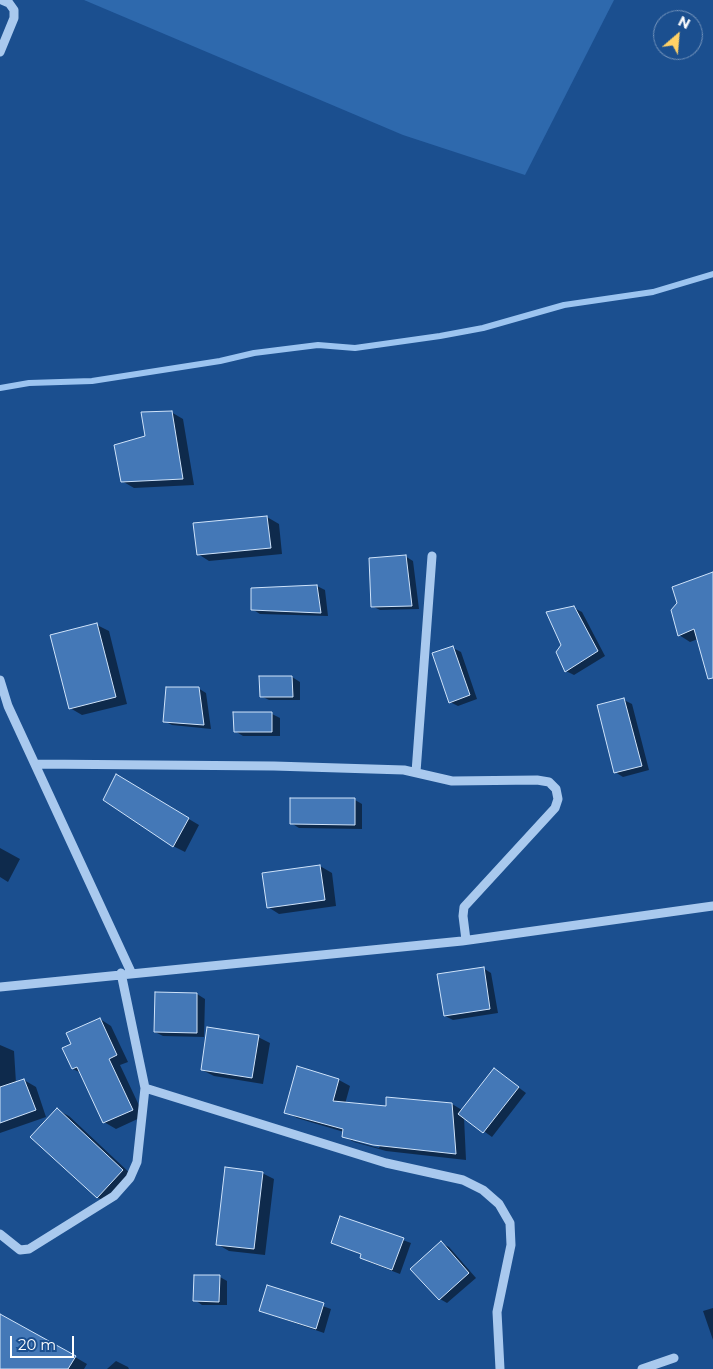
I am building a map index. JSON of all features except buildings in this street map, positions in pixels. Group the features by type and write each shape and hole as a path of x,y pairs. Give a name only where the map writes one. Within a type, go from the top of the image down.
{"street":[{"path":"0,52 14,18 14,10 2,0"},
{"path":"416,772 432,556"},
{"path":"0,680 8,706 130,972"},
{"path":"35,764 274,766 416,772 452,781 537,780 549,782 556,789 558,799 555,808 464,907 463,916 466,940"},
{"path":"0,987 130,972 466,940 713,906"},
{"path":"0,1234 20,1250 28,1249 114,1196 130,1178 137,1162 145,1088 121,973"},
{"path":"145,1088 386,1163 463,1180 483,1190 500,1204 510,1223 511,1245 497,1312 500,1369"},
{"path":"642,1369 674,1358"}],"shaded area":[{"path":"84,0 614,0 525,175 403,135"}],"waterway":[{"path":"0,388 29,383 92,381 220,361 254,353 318,345 355,348 440,336 483,328 564,305 653,292 713,274"}]}
